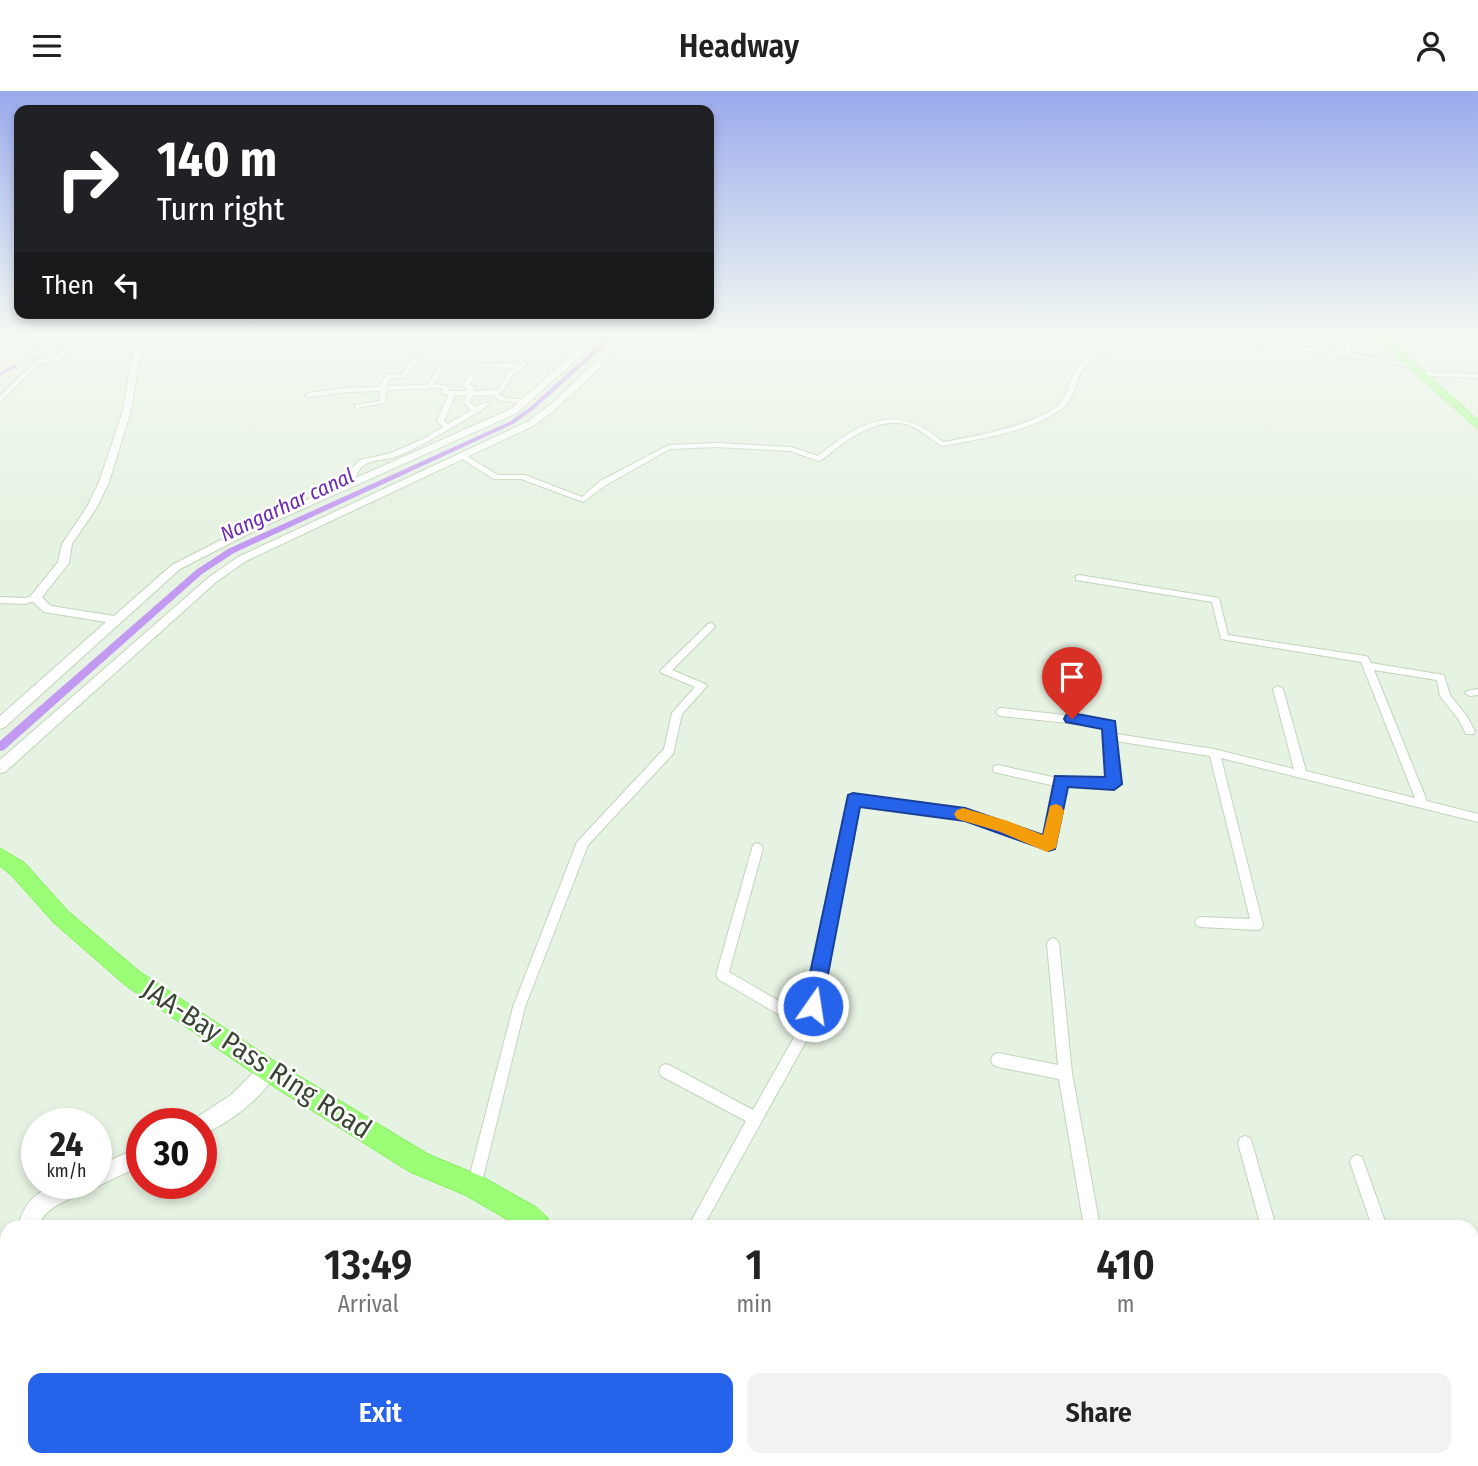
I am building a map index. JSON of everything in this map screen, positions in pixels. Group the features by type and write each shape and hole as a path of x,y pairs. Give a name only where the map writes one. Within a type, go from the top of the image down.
{"highway":[{"name":"JAA-Bay Pass Ring Road","path":"0,856 18,869 61,917 132,978 268,1070 419,1163 474,1186 531,1220"}],"main road":[{"path":"1447,398 1478,426"}],"street":[{"path":"0,600 24,601 35,598 63,563 67,544 93,507 104,482 129,398"},
{"path":"357,406 383,402 383,398"},
{"path":"446,426 440,421 454,398"},
{"path":"469,398 467,403 476,411"},
{"path":"500,398 525,402"},
{"path":"0,724 176,567 254,527 485,426 529,398"},
{"path":"0,768 212,580 242,559 539,417 560,398"},
{"path":"461,456 497,477 522,477 583,500 603,483 669,447 716,445 791,450 819,459 845,436 861,427 900,420 929,430 942,444 1009,428 1051,413 1070,398"},
{"path":"331,495 354,479 355,468 363,462 393,455 486,404"},
{"path":"1079,578 1214,599 1218,602 1224,637 1364,659 1422,802"},
{"path":"35,598 48,609 115,620"},
{"path":"474,1186 519,1007 583,842 668,751 677,713 702,687 665,671 711,626"},
{"path":"1368,666 1441,677 1445,696 1470,731"},
{"path":"1278,689 1301,775"},
{"path":"998,769 1060,783 1064,780 1113,785 1112,737 1108,724 1000,712"},
{"path":"1112,737 1214,753 1422,802 1478,818"},
{"path":"1201,922 1257,925 1214,753"},
{"path":"699,1220 808,1025 853,799 965,815 1002,826 1047,845 1050,843 1060,783"},
{"path":"757,848 722,975 808,1025"},
{"path":"1053,944 1065,1073 1091,1220"},
{"path":"998,1060 1065,1073"},
{"path":"217,1118 239,1103 268,1070"},
{"path":"666,1071 755,1119"},
{"path":"1245,1143 1267,1220"},
{"path":"1357,1162 1378,1220"},
{"path":"28,1220 44,1203 52,1199"}],"waterway":[{"name":"Nangarhar canal","path":"0,747 199,572 231,551 511,423 543,398"}],"slow traffic":[{"path":"963,814 1002,826 1047,845 1050,843 1056,811"}],"route":[{"path":"813,1006 853,799 965,815 1002,826 1047,845 1050,843 1061,781 1114,784 1110,725 1072,719"}]}
